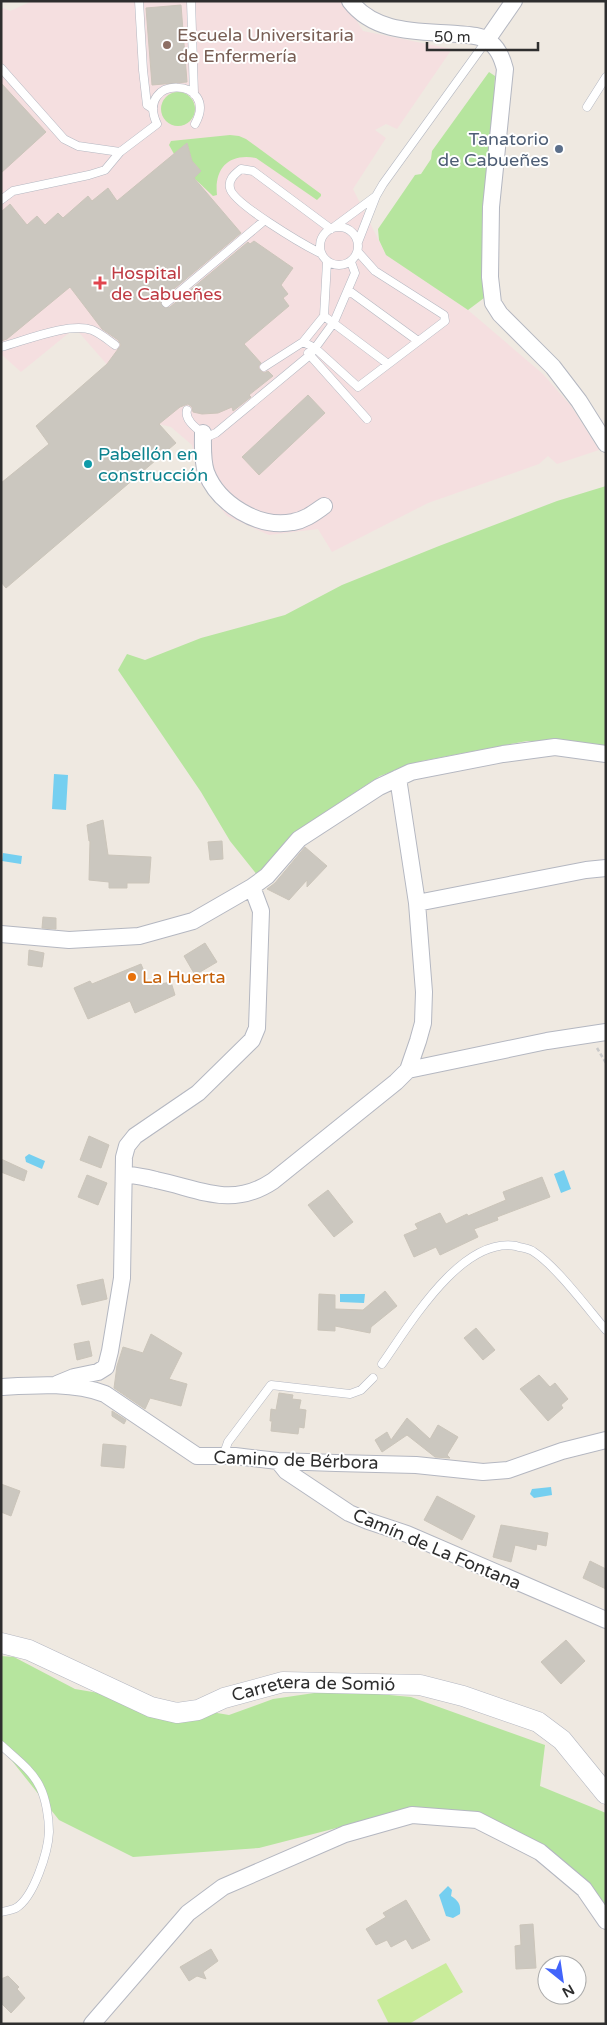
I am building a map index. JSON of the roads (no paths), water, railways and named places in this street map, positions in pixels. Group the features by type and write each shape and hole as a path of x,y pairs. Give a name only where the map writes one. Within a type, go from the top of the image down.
{"street":[{"path":"350,1 358,11 375,22 400,30 473,36 487,40 501,56 505,69 491,207 490,284 493,303 500,314 553,367 579,401 606,444"},
{"path":"487,40 514,1"},
{"path":"203,433 202,452 206,472 226,501 242,512 260,520 278,523 293,522 310,516 324,506"},
{"path":"1,934 69,940 139,936 193,921 252,887 267,876 299,839 379,787 398,778 420,770 504,754 555,747 606,754"},
{"path":"125,1174 209,1194 239,1196 252,1193 273,1181 371,1104 408,1070 423,1023 424,992 417,903 398,778"},
{"path":"417,903 586,870 606,868"},
{"path":"52,1386 74,1377 98,1372 106,1367 122,1278 124,1157 127,1146 134,1136 198,1093 252,1040 257,1028 261,911 252,887"},
{"path":"408,1070 547,1040 606,1032"},
{"name":"Camino de Bérbora","path":"2,1387 52,1386 94,1390 105,1394 197,1456 235,1456 278,1461 416,1465 482,1472 508,1470 562,1451 606,1440"},
{"name":"Camín de La Fontana","path":"278,1461 286,1471 349,1513 407,1534 606,1620"},
{"name":"Carretera de Somió","path":"1,1643 29,1650 151,1707 176,1713 198,1710 224,1698 283,1682 420,1685 463,1696 538,1722 562,1740 606,1794"},
{"path":"92,2024 188,1913 223,1887 345,1834 412,1816 477,1820 540,1852 584,1889 606,1921"}],"lane":[{"path":"139,1 143,70 148,105 153,109"},
{"path":"191,1 194,94"},
{"path":"326,262 338,266 350,262 358,252 358,242 376,196 383,184 487,40"},
{"path":"1,68 64,140 78,146 120,152"},
{"path":"586,107 606,77"},
{"path":"1,200 13,191 105,170 120,152 158,124 153,109 155,100 161,92 168,88 178,86 187,88 194,94 200,109 199,117 195,124"},
{"path":"320,253 307,247 265,220 234,196 229,187 232,176 241,169 253,171 332,228 346,228 355,236 358,242"},
{"path":"264,367 303,342 324,316 326,262 320,253 319,247 322,236 376,196"},
{"path":"166,303 265,220"},
{"path":"303,342 315,348 358,387 445,321 444,315 375,271 358,252"},
{"path":"187,410 188,420 207,437 216,434 310,355 334,322 355,274 350,262"},
{"path":"348,290 418,341"},
{"path":"324,316 388,364"},
{"path":"1,347 75,328 91,330 115,345"},
{"path":"303,342 310,355 367,419"},
{"path":"382,1364 432,1294 460,1266 482,1251 495,1246 506,1245 533,1251 553,1269 606,1330"},
{"path":"223,1456 228,1442 271,1385 350,1394 361,1390 372,1378"},
{"path":"1,1745 33,1775 41,1788 46,1807 49,1832 46,1852 27,1897 16,1908 1,1912"}],"water":[{"path":"54,774 68,775 66,810 52,809"},
{"path":"3,853 22,856 21,864 2,861"},
{"path":"29,1154 45,1161 42,1169 26,1162 25,1157"},
{"path":"564,1170 571,1189 561,1193 554,1174"},
{"path":"340,1294 365,1294 364,1303 340,1302"},
{"path":"551,1487 552,1495 534,1498 530,1494 532,1489"},
{"path":"448,1886 452,1890 451,1896 458,1902 460,1908 460,1914 453,1918 446,1916 439,1895"}],"place":[{"name":"Escuela Universitaria de Enfermería","path":"167,45"},
{"name":"Tanatorio de Cabueñes","path":"559,149"},
{"name":"Hospital de Cabueñes","path":"100,283"},
{"name":"Pabellón en construcción","path":"88,464"},
{"name":"La Huerta","path":"132,977"}]}
